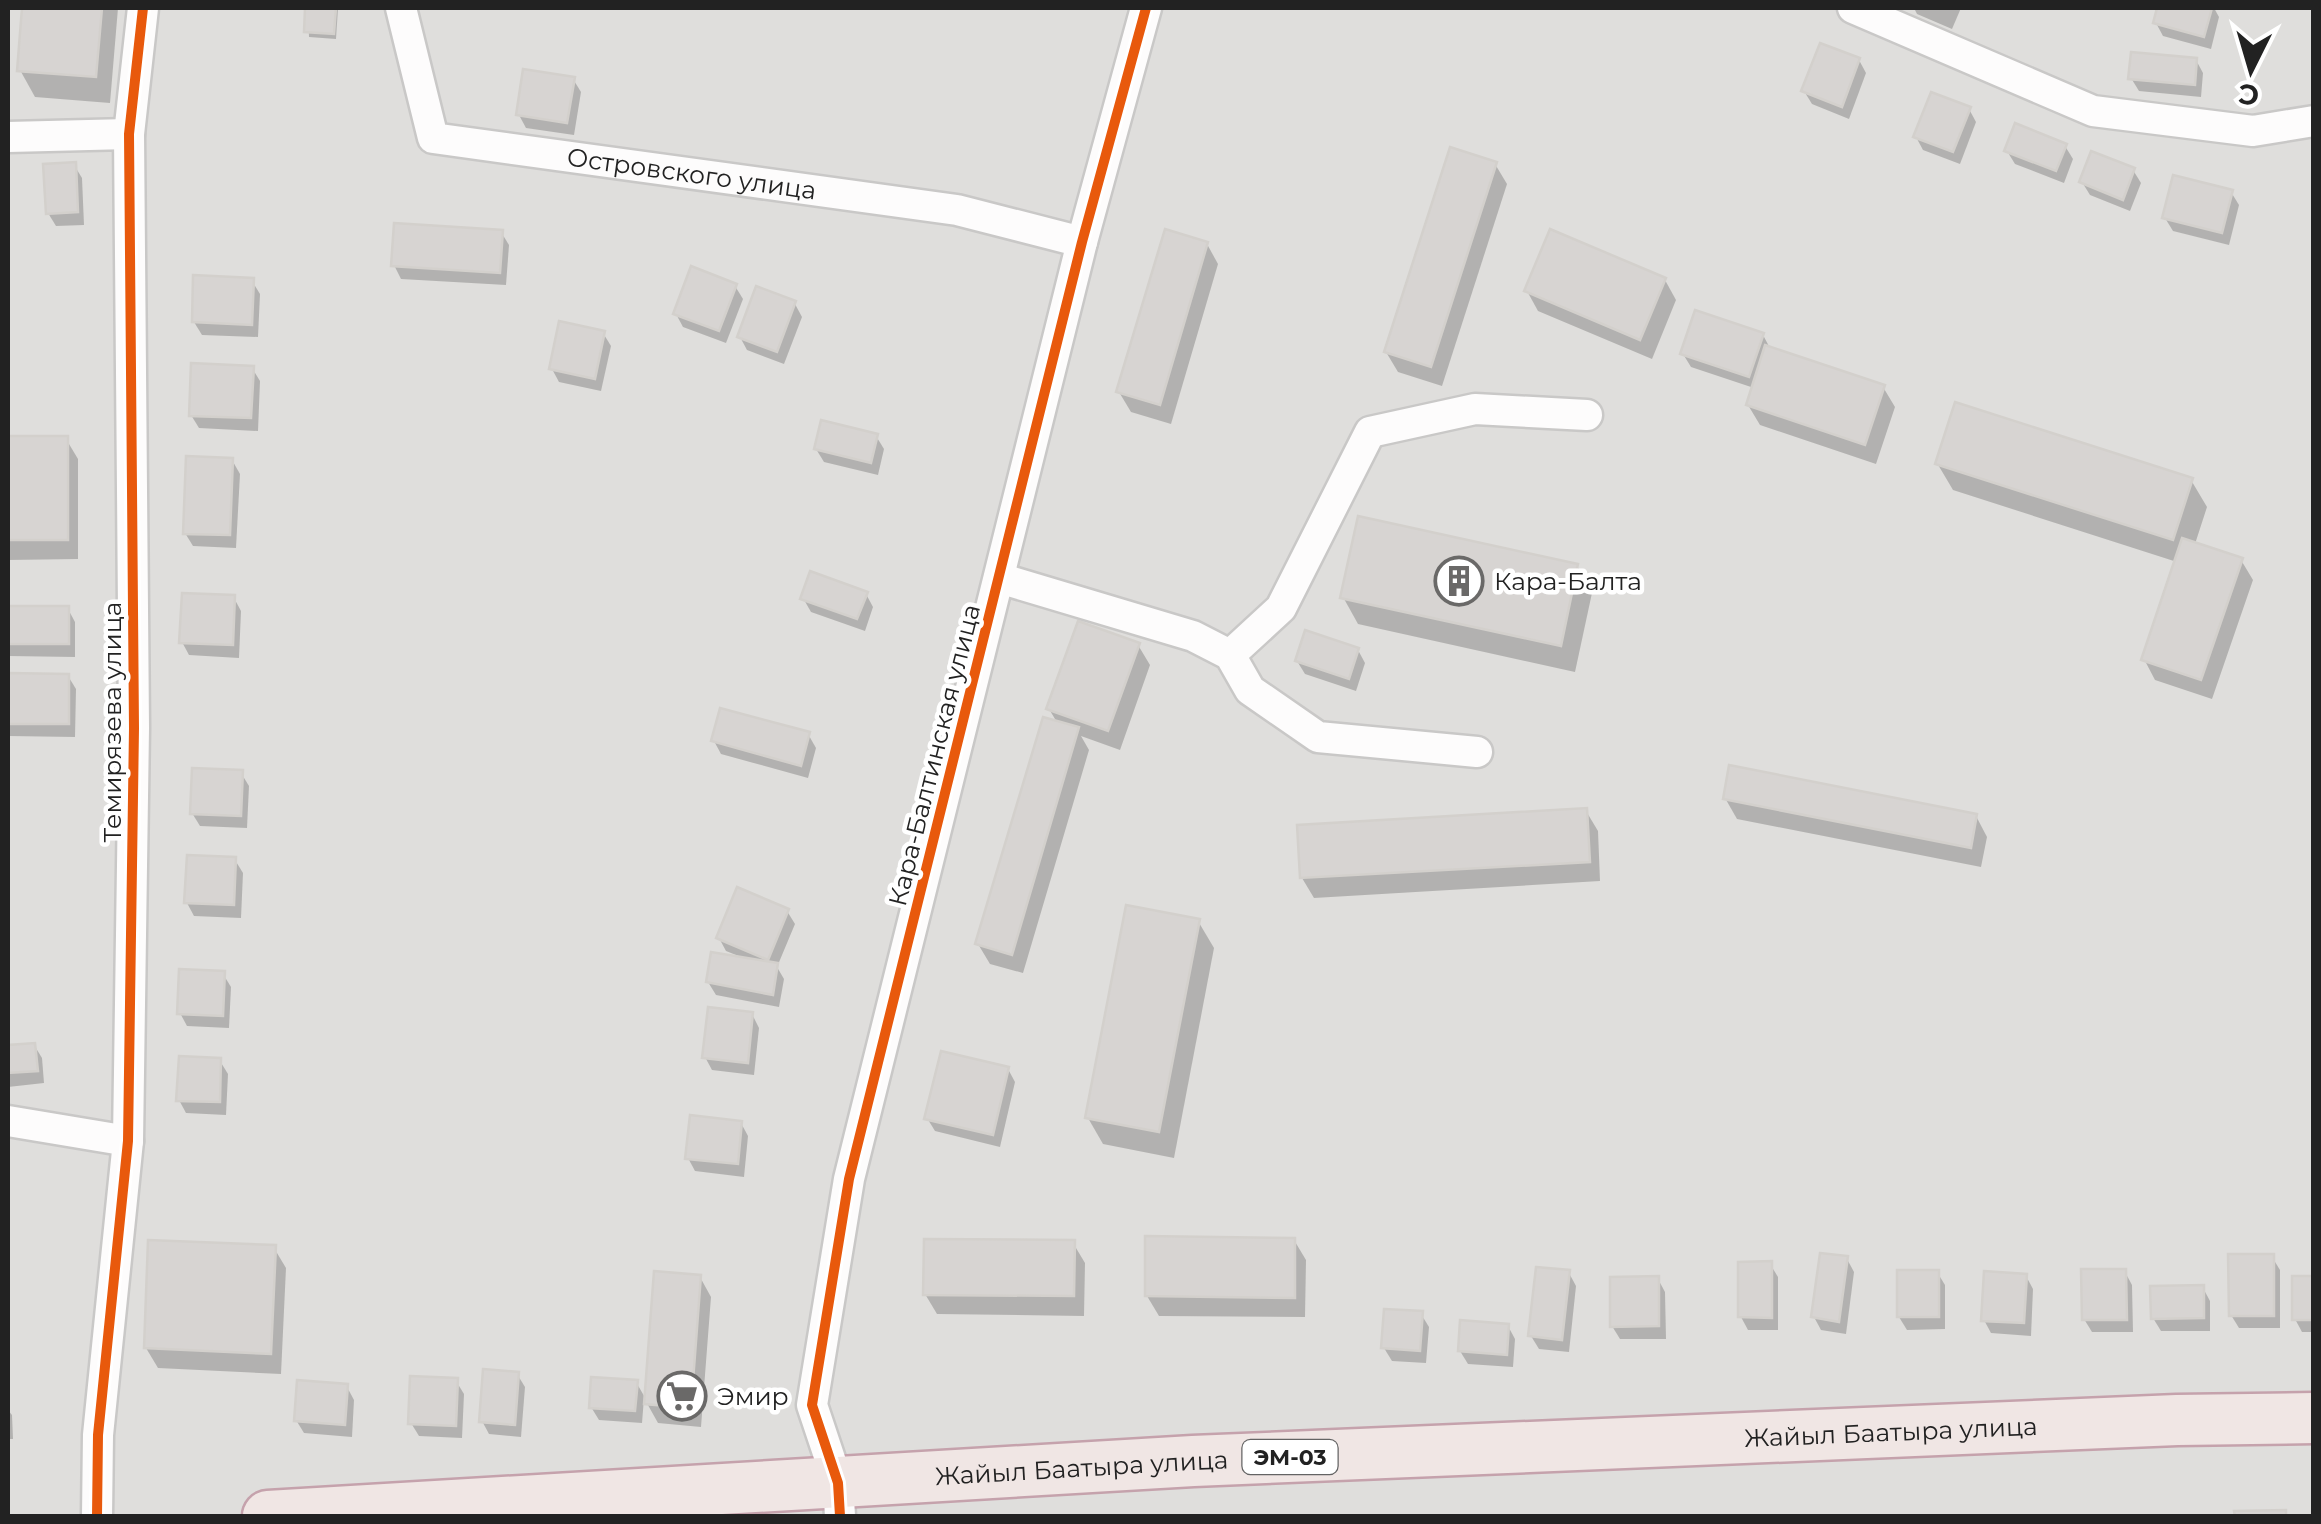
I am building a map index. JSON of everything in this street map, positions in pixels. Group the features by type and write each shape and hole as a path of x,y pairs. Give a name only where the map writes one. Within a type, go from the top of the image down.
{"highway":[{"name":"Жайыл Баатыра улица","path":"268,1516 839,1500 1193,1460 2177,1420 2314,1418"}],"street":[{"name":"Темирязева улица","path":"97,1516 98,1435 128,1141 134,728 128,134 143,8"},
{"name":"Островского улица","path":"401,8 432,138 957,210 1082,242"},
{"name":"Кара-Балтинская улица","path":"839,1500 812,1405 849,1179 1082,242 1146,8"},
{"path":"1853,8 2093,111 2253,132 2314,121"},
{"path":"8,137 128,134"},
{"path":"1230,656 1282,608 1370,432 1475,409 1587,415"},
{"path":"998,578 1193,636 1230,656 1250,690 1318,738 1477,752"},
{"path":"8,1120 128,1141"}],"shaded area":[{"path":"8,8 2313,8 2313,1516 8,1516"}],"building":[{"path":"22,8 102,8 96,77 17,71"},
{"path":"305,8 336,8 334,34 304,32"},
{"path":"2157,8 2212,8 2204,37 2153,23"},
{"path":"1820,43 1860,58 1842,107 1801,91"},
{"path":"2131,52 2197,58 2195,85 2128,79"},
{"path":"523,69 575,77 567,123 516,115"},
{"path":"1931,92 1971,107 1953,152 1913,137"},
{"path":"2015,123 2067,144 2056,171 2004,151"},
{"path":"1450,147 1497,162 1431,367 1384,352"},
{"path":"2091,151 2135,168 2123,200 2079,182"},
{"path":"76,162 78,212 46,214 43,164"},
{"path":"2173,175 2233,190 2222,233 2162,218"},
{"path":"394,223 503,230 500,273 391,266"},
{"path":"1165,229 1208,242 1160,405 1116,392"},
{"path":"1550,229 1666,278 1640,340 1524,291"},
{"path":"691,266 737,284 719,331 673,314"},
{"path":"193,275 254,278 252,325 192,322"},
{"path":"756,286 796,301 777,352 737,337"},
{"path":"1695,310 1764,333 1749,377 1680,354"},
{"path":"559,321 605,331 595,379 549,369"},
{"path":"1765,345 1885,385 1865,445 1746,405"},
{"path":"191,363 254,366 251,418 189,416"},
{"path":"1955,402 2193,478 2173,540 1935,464"},
{"path":"821,420 878,434 871,463 814,449"},
{"path":"8,436 68,436 68,540 8,540"},
{"path":"186,456 233,458 230,535 183,534"},
{"name":"Кара-Балта","path":"1358,516 1578,564 1561,646 1340,598"},
{"path":"2182,538 2243,558 2201,680 2141,660"},
{"path":"810,571 868,592 857,619 800,599"},
{"path":"182,593 235,595 233,645 179,643"},
{"path":"8,606 69,606 69,644 8,644"},
{"path":"1078,621 1140,643 1108,731 1046,709"},
{"path":"1305,630 1359,648 1349,679 1295,661"},
{"path":"8,673 69,674 69,724 8,724"},
{"path":"720,708 810,732 801,766 711,741"},
{"path":"1043,717 1079,727 1012,955 975,944"},
{"path":"1729,765 1977,814 1971,848 1723,799"},
{"path":"192,768 243,770 241,816 190,814"},
{"path":"1587,808 1590,862 1300,878 1297,825"},
{"path":"187,855 236,857 234,905 184,903"},
{"path":"737,887 789,909 768,960 716,938"},
{"path":"1126,905 1200,919 1159,1132 1085,1118"},
{"path":"711,952 778,963 773,995 706,982"},
{"path":"179,969 225,971 223,1016 177,1014"},
{"path":"708,1007 753,1012 748,1063 702,1058"},
{"path":"35,1043 38,1071 8,1073 8,1045"},
{"path":"941,1051 1009,1067 993,1135 924,1119"},
{"path":"179,1056 221,1058 220,1102 176,1101"},
{"path":"690,1115 742,1121 738,1164 685,1159"},
{"path":"1145,1236 1295,1238 1295,1298 1145,1296"},
{"path":"924,1239 1075,1240 1074,1296 923,1295"},
{"path":"148,1240 276,1245 271,1354 144,1348"},
{"path":"1820,1253 1848,1256 1839,1322 1811,1317"},
{"path":"2228,1254 2274,1254 2274,1316 2229,1316"},
{"path":"1772,1261 1772,1318 1738,1317 1738,1262"},
{"path":"1536,1267 1570,1270 1562,1340 1528,1336"},
{"path":"2081,1269 2126,1269 2127,1320 2082,1320"},
{"path":"1897,1270 1939,1270 1939,1317 1897,1317"},
{"path":"654,1271 701,1275 691,1408 644,1404"},
{"path":"1984,1271 2027,1274 2024,1323 1981,1321"},
{"path":"1659,1276 1659,1326 1610,1327 1610,1277"},
{"path":"2292,1276 2314,1276 2314,1320 2292,1320"},
{"path":"2204,1285 2204,1318 2151,1319 2150,1286"},
{"path":"1384,1309 1423,1311 1420,1351 1381,1348"},
{"path":"1460,1320 1509,1324 1507,1355 1458,1351"},
{"path":"483,1369 519,1372 515,1425 479,1422"},
{"path":"410,1376 458,1378 456,1426 408,1424"},
{"path":"591,1377 638,1380 635,1411 589,1408"},
{"path":"297,1380 348,1384 345,1425 294,1421"},
{"path":"2286,1510 2286,1516 2235,1516 2234,1511"}],"cycle path":[{"path":"97,1516 98,1435 128,1141 134,728 129,134 143,8"},
{"path":"840,1516 838,1483 812,1405 849,1179 1082,242 1146,8"}],"place":[{"name":"Кара-Балта","path":"1459,581"},
{"name":"Эмир","path":"682,1396"}]}
